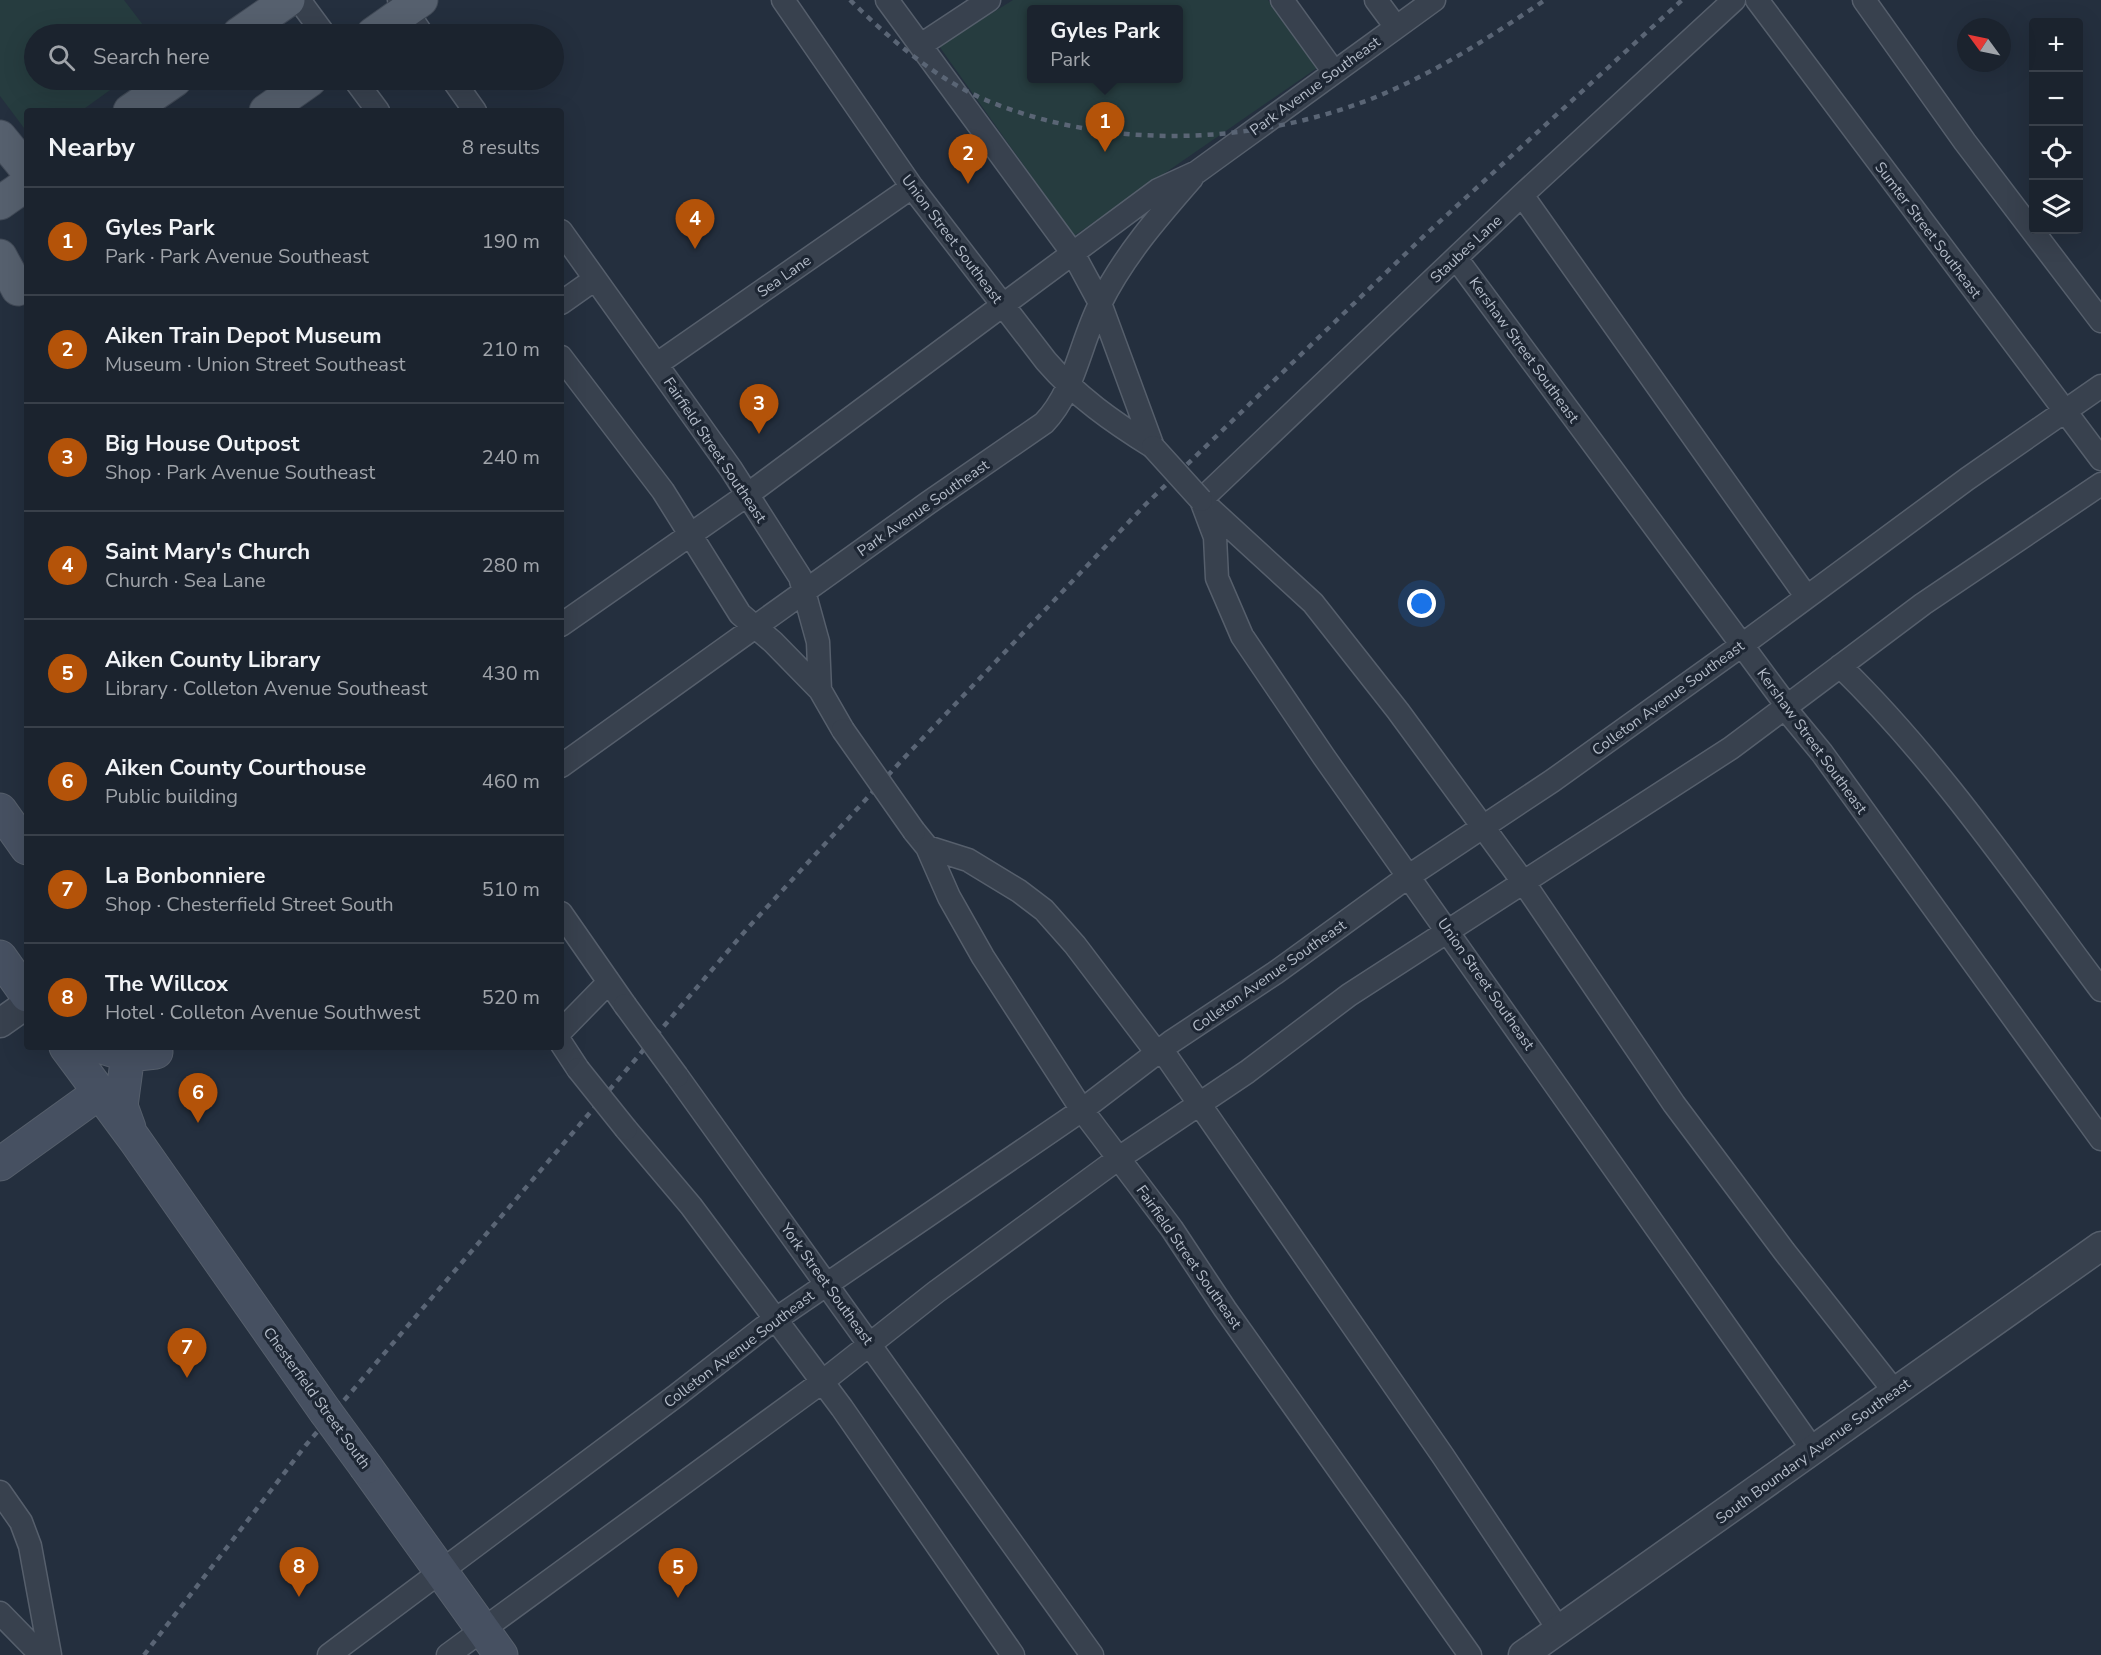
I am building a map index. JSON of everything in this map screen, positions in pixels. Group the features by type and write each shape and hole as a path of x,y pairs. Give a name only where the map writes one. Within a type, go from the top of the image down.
{"main road":[{"path":"253,24 288,0"},
{"path":"390,24 412,11"},
{"path":"134,108 160,90"},
{"path":"270,108 296,90"},
{"path":"0,137 24,166"},
{"path":"0,203 24,186"},
{"path":"0,256 18,294"},
{"path":"0,810 24,844"},
{"path":"0,957 24,991"},
{"path":"82,1050 129,1059"},
{"path":"0,1164 129,1059"},
{"name":"Chesterfield Street South","path":"129,1059 121,1106 135,1140 298,1374 501,1655"}],"street":[{"path":"299,0 317,24"},
{"name":"Union Street Southeast","path":"783,0 912,187 1068,387 1096,410 1154,447 1201,500 1313,603 1398,711 1524,884 1674,1104 1784,1251 1895,1392"},
{"name":"Union Street Southeast","path":"887,0 1074,255 1100,303 1154,447"},
{"path":"921,45 989,0"},
{"path":"1282,0 1334,72"},
{"path":"1376,0 1396,27"},
{"name":"Park Avenue Southeast","path":"564,623 747,495 1074,255 1158,190 1197,172 1434,0"},
{"name":"Staubes Lane","path":"1201,500 1522,195 1734,0"},
{"name":"Sumter Street Southeast","path":"1757,0 2101,459"},
{"path":"1864,0 1965,142 2101,321"},
{"path":"362,90 376,108"},
{"path":"460,90 473,108"},
{"name":"Park Avenue Southeast","path":"564,764 1044,423 1059,407 1100,303 1142,237 1197,172"},
{"name":"Sea Lane","path":"657,364 912,187"},
{"path":"1522,195 1806,597"},
{"name":"Fairfield Street Southeast","path":"564,235 657,364 800,577 818,642 820,690"},
{"name":"Kershaw Street Southeast","path":"1456,258 1787,706 1789,713 1822,753 2101,1139"},
{"path":"564,301 595,279"},
{"name":"Fairfield Street Southeast","path":"564,361 663,491 740,614 820,690 843,730 921,839 949,897 983,957 1082,1110 1172,1228 1225,1309 1470,1655"},
{"name":"Colleton Avenue Southeast","path":"329,1655 775,1320 1082,1110 1159,1051 1275,973 1409,876 1742,645 2064,410 2101,386"},
{"path":"448,1655 822,1382 1119,1158 1349,995 1450,932 1731,748 1923,604 2101,484"},
{"name":"Union Street Southeast","path":"1201,500 1215,537 1217,578 1242,636 1813,1449"},
{"path":"1840,666 1881,706 1998,853 2101,990"},
{"path":"921,839 968,860 1019,891 1044,910 1076,945 1199,1103 1559,1630"},
{"name":"York Street Southeast","path":"564,917 1092,1655"},
{"path":"564,1028 609,982"},
{"path":"0,1023 24,1006"},
{"path":"564,1048 578,1069 626,1129 691,1206 822,1382 1013,1655"},
{"name":"South Boundary Avenue Southeast","path":"1523,1655 2101,1246"},
{"path":"0,1492 21,1522 30,1546 50,1655"},
{"path":"0,1613 41,1655"}],"green space":[{"path":"0,0 124,0 142,24 24,24 24,90 110,90 85,108 24,108 24,128 0,96"},
{"path":"1013,0 1268,0 1317,68 1074,236 939,46"}],"railway":[{"path":"850,0 882,30 935,72 993,103 1039,118 1086,129 1134,135 1182,136 1231,133 1279,126 1371,99 1439,66 1545,0"},
{"path":"144,1655 306,1445 746,930 903,759 1145,505 1425,235 1682,0"}],"place":[{"name":"Gyles Park","path":"1105,152"},
{"name":"Aiken Train Depot Museum","path":"968,184"},
{"name":"Saint Mary's Church","path":"695,249"},
{"name":"Big House Outpost","path":"759,434"},
{"name":"Aiken County Courthouse","path":"198,1123"},
{"name":"La Bonbonniere","path":"187,1378"},
{"name":"The Willcox","path":"299,1597"},
{"name":"Aiken County Library","path":"678,1598"}]}
